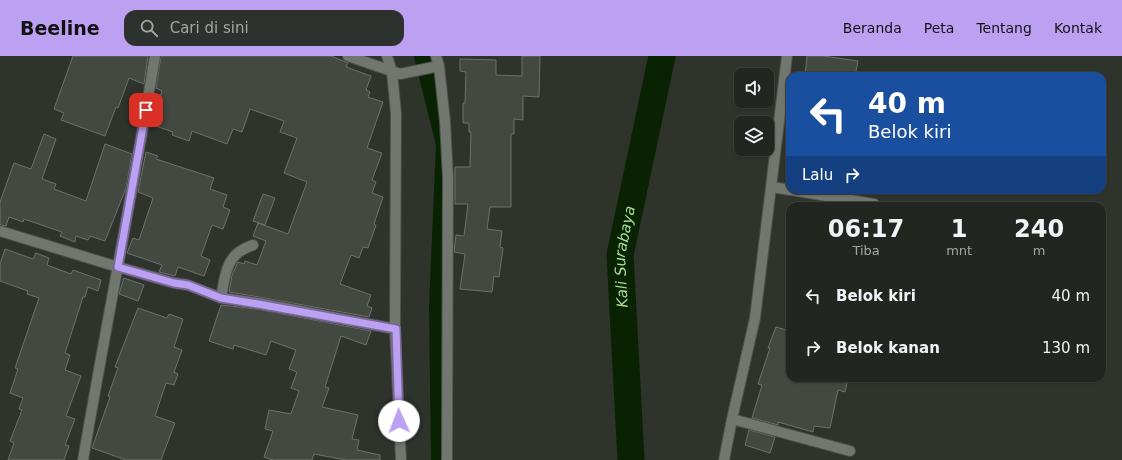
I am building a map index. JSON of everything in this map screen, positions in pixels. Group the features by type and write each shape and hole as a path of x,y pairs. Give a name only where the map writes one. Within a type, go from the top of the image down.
{"street":[{"path":"83,460 97,374 140,151 155,56"},
{"path":"348,56 396,73 436,67"},
{"path":"386,56 396,73 396,329 401,460"},
{"path":"436,56 436,67 445,121 448,178 447,460"},
{"path":"724,460 755,318 787,56"},
{"path":"772,187 786,189"},
{"path":"814,194 862,202"},
{"path":"0,231 118,267 174,283 188,285 221,298 396,329"},
{"path":"221,298 226,273 231,260 238,252 253,245"},
{"path":"732,419 850,451"}],"building":[{"path":"73,56 148,56 144,84 129,78 118,108 116,107 105,136 61,120 64,113 54,109"},
{"path":"161,56 331,56 348,63 346,67 371,76 366,90 370,92 368,97 383,102 367,148 382,153 372,180 376,182 372,193 383,197 368,248 363,247 359,258 351,255 340,284 371,295 367,306 372,308 369,317 229,292 232,275 238,262 244,264 245,261 257,265 266,241 253,236 258,223 288,234 307,182 284,173 297,138 280,132 284,121 250,109 242,132 233,129 227,144 192,131 189,141 172,135 173,132 150,124 162,91 156,88"},
{"path":"522,56 540,56 539,97 523,96 523,120 514,119 514,134 511,134 511,207 490,207 487,229 502,231 500,247 503,248 499,277 494,276 492,292 460,289 465,254 454,252 456,235 464,236 468,204 455,204 455,167 470,167 471,132 469,132 469,123 463,123 466,72 460,71 460,59 496,60 496,75 522,76"},
{"path":"807,56 823,56 858,61 856,72 805,72"},
{"path":"44,134 56,139 42,179 56,184 54,189 86,201 105,144 132,154 126,188 105,241 90,236 88,240 76,236 75,242 60,236 62,232 24,219 23,222 9,217 6,226 0,225 0,202 14,163 31,169"},
{"path":"146,152 158,156 156,159 214,178 210,189 227,195 223,207 230,210 223,229 212,225 201,256 210,260 204,276 178,267 175,276 159,272 162,265 127,253 133,238 139,240 153,198 138,192"},
{"path":"263,194 275,198 265,225 253,221"},
{"path":"5,249 33,259 36,253 49,258 47,265 71,274 73,270 101,280 98,291 88,287 85,297 83,297 65,353 70,355 65,370 81,376 66,416 75,419 65,445 69,446 64,460 8,460 14,443 10,441 22,410 19,409 23,398 10,393 18,369 15,368 39,298 27,294 28,291 0,281 0,264"},
{"path":"124,278 144,285 138,301 119,294"},
{"path":"221,305 257,309 371,331 366,345 341,336 325,387 329,388 322,407 358,415 352,439 359,440 357,450 380,455 380,460 346,460 314,454 312,460 273,460 264,457 273,431 265,429 269,410 291,414 299,391 291,388 297,372 289,369 296,350 271,341 266,355 234,345 233,349 209,341"},
{"path":"138,308 167,318 169,314 183,319 174,347 182,350 174,372 178,374 174,385 166,383 155,416 175,423 161,460 126,460 92,448 110,397 108,396 118,368 115,367"},
{"path":"776,327 786,330 786,382 847,382 845,392 838,390 830,428 814,426 813,432 778,422 778,425 752,418 762,385 758,384 770,348 768,348"},
{"path":"749,430 775,437 770,453 745,445"}],"waterway":[{"path":"422,56 444,144 437,307 439,460"},
{"name":"Kali Surabaya","path":"631,460 620,255 662,56"}],"route":[{"path":"146,110 140,151 118,267 174,283 188,285 221,298 396,329 399,421"}]}
